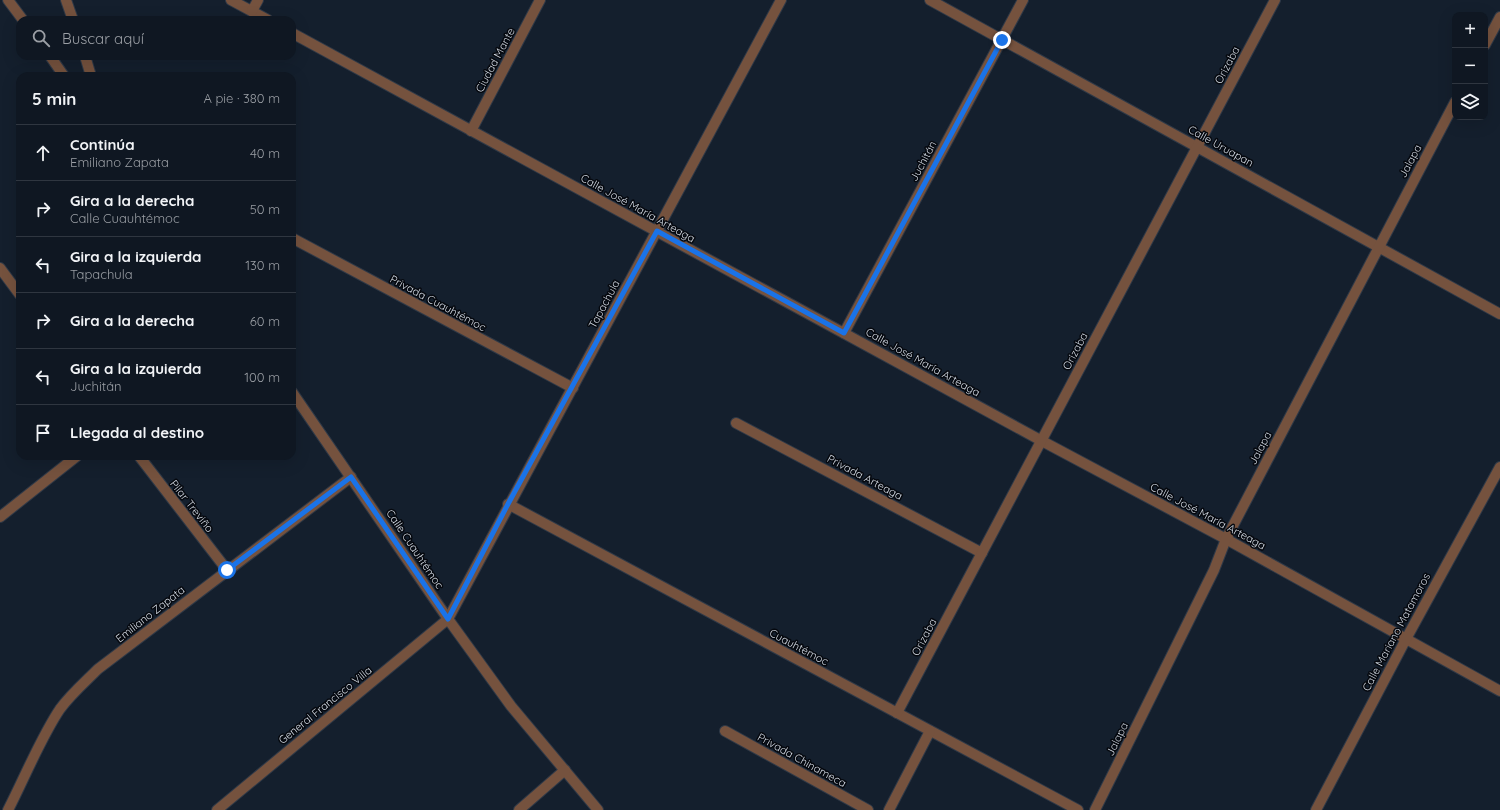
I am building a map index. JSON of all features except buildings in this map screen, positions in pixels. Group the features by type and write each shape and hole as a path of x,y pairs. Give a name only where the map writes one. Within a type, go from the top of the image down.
{"street":[{"path":"8,0 20,16"},
{"path":"66,0 72,16"},
{"path":"231,0 261,16"},
{"path":"252,11 258,0"},
{"name":"Ciudad Mante","path":"471,130 540,0"},
{"name":"Tapachula","path":"448,619 508,504 573,388 781,0"},
{"name":"Calle Uruapan","path":"930,0 1500,314"},
{"name":"Juchitán","path":"844,333 1023,0"},
{"name":"Orizaba","path":"897,713 1275,0"},
{"path":"1488,39 1500,17"},
{"name":"Calle José María Arteaga","path":"296,35 1042,441 1226,538 1500,691"},
{"path":"53,60 61,72"},
{"path":"86,60 90,72"},
{"name":"Jalapa","path":"1095,810 1214,570 1226,538 1452,108"},
{"name":"Privada Cuauhtémoc","path":"296,240 573,388"},
{"path":"0,268 16,290"},
{"name":"Calle Cuauhtémoc","path":"296,398 448,619 511,706 598,810"},
{"name":"Privada Arteaga","path":"736,423 982,553"},
{"path":"0,517 72,460"},
{"name":"Pilar Treviño","path":"142,460 227,570"},
{"name":"Calle Mariano Matamoros","path":"1316,810 1406,639 1500,467"},
{"name":"Emiliano Zapata","path":"8,810 60,710 77,689 98,669 351,477"},
{"name":"Cuauhtémoc","path":"508,504 1078,810"},
{"name":"General Francisco Villa","path":"217,810 448,619"},
{"name":"Privada Chinameca","path":"725,731 868,810"},
{"path":"889,810 930,731"},
{"path":"519,810 565,770"}],"route":[{"path":"227,570 351,477 448,619 508,504 573,388 657,231 844,333 1002,40"}]}
